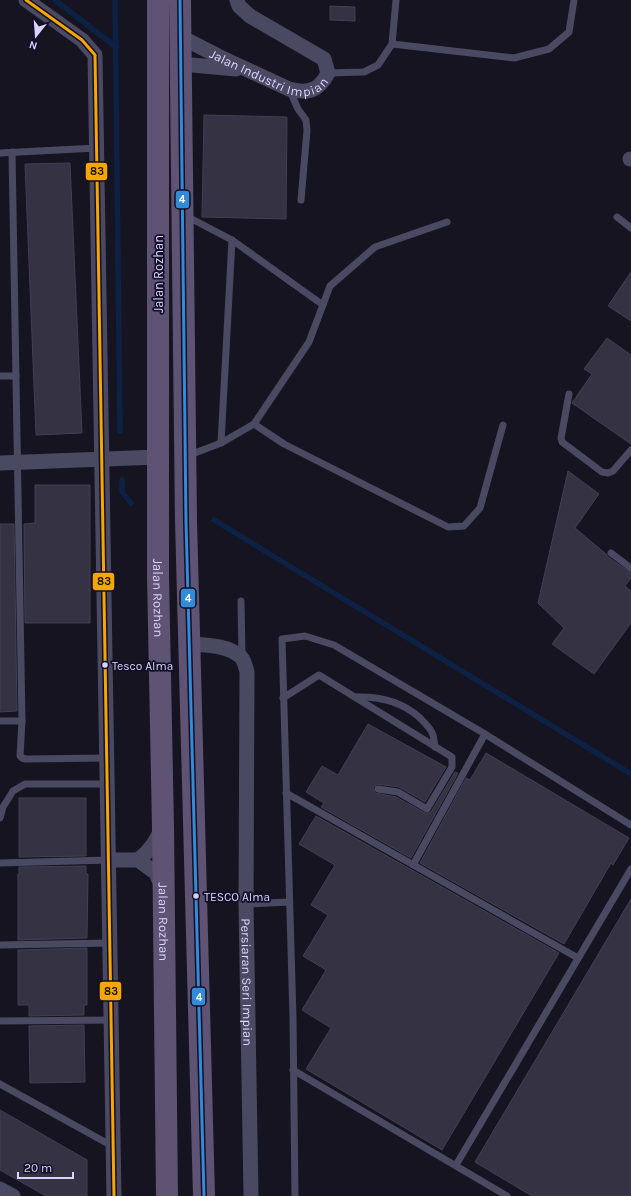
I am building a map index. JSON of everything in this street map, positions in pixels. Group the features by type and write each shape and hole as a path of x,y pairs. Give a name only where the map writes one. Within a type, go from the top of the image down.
{"main road":[{"name":"Jalan Rozhan","path":"152,0 158,10 158,575 163,827 167,1196"},
{"name":"Jalan Rozhan","path":"173,0 174,32 181,39 185,456 204,1196"},
{"path":"180,0 181,39"},
{"path":"158,457 185,456"}],"street":[{"path":"26,0 82,40 95,55 114,1196"},
{"name":"Jalan Industri Impian","path":"181,39 247,70 299,92 311,91 324,82 328,73 324,59 250,16 238,6 237,0"},
{"path":"181,64 247,70"},
{"path":"0,463 158,457"},
{"path":"190,644 215,646 230,651 242,658"},
{"name":"Persiaran Seri Impian","path":"242,658 247,672 246,904 251,1196"},
{"path":"138,860 146,854 154,844 163,827"},
{"path":"109,860 138,860 156,873 163,890"},
{"path":"0,1188 13,1196"}],"lane":[{"path":"328,73 364,72 378,65 392,44 396,0"},
{"path":"392,44 514,58 549,49 569,32 574,0"},
{"path":"289,88 298,109 306,120 307,130 301,200"},
{"path":"0,153 97,148"},
{"path":"12,152 22,721 20,756 26,759 107,758"},
{"path":"182,215 232,240 323,305"},
{"path":"617,217 631,228"},
{"path":"185,456 221,443 254,424 309,342 330,286 375,247 447,222"},
{"path":"221,443 232,240"},
{"path":"0,376 16,376"},
{"path":"569,394 560,438 562,442 602,472 608,473 613,471 631,450"},
{"path":"254,424 284,444 448,527 464,526 480,508 503,425"},
{"path":"611,553 631,568"},
{"name":"Persiaran Seri Impian","path":"241,601 242,658"},
{"path":"295,1196 293,1017 282,638 305,636 334,645 485,734 631,825"},
{"path":"283,698 319,675 452,757 452,767 427,809 398,792 378,789"},
{"path":"354,697 372,697 392,701 411,710 425,722 433,733 435,747"},
{"path":"0,721 22,721"},
{"path":"413,865 485,734"},
{"path":"0,818 3,807 13,791 24,784 107,784"},
{"path":"286,792 578,958"},
{"path":"0,863 109,860"},
{"path":"456,1165 631,869"},
{"path":"246,904 290,902"},
{"path":"0,945 110,943"},
{"path":"0,1021 112,1020"},
{"path":"293,1070 507,1196"},
{"path":"0,1084 114,1147"}],"building":[{"path":"330,6 355,7 355,21 330,20"},
{"path":"204,115 287,117 286,219 202,217"},
{"path":"70,163 82,433 36,435 25,164"},
{"path":"631,272 631,321 608,306"},
{"path":"607,338 631,355 631,444 572,403 592,374 584,369"},
{"path":"568,471 599,494 575,528 608,557 631,573 631,578 625,586 631,591 631,623 594,674 552,644 564,628 538,603"},
{"path":"35,485 90,485 90,623 25,623 24,524 35,523"},
{"path":"0,524 14,524 17,711 0,712"},
{"path":"368,724 446,767 425,802 399,787 377,784 373,788 375,793 396,797 427,814 431,812 455,772 458,773 411,858 321,807 324,803 306,792 322,766 338,775"},
{"path":"486,753 629,838 613,865 611,863 564,944 420,863 466,778 470,780"},
{"path":"19,798 86,798 86,856 19,857"},
{"path":"316,816 559,953 442,1150 306,1069 331,1028 302,1010 326,970 303,956 328,915 311,905 335,865 299,844"},
{"path":"86,866 86,874 88,874 87,938 18,940 19,867"},
{"path":"631,899 631,1196 532,1196 475,1162"},
{"path":"87,948 87,1005 84,1005 84,1015 29,1016 29,1005 18,1005 18,950"},
{"path":"84,1025 85,1082 30,1083 29,1026"},
{"path":"0,1110 87,1160 87,1196 46,1196 0,1170"}],"waterway":[{"path":"55,0 116,47"},
{"path":"115,0 120,431"},
{"path":"122,480 122,492 131,503"},
{"path":"214,520 631,774"}],"transit line":[{"name":"83","path":"26,0 82,40 95,55 114,1196"},
{"name":"4","path":"180,0 186,521 204,1196"}],"place":[{"name":"Tesco Alma","path":"105,665"},
{"name":"TESCO Alma","path":"196,896"}]}
